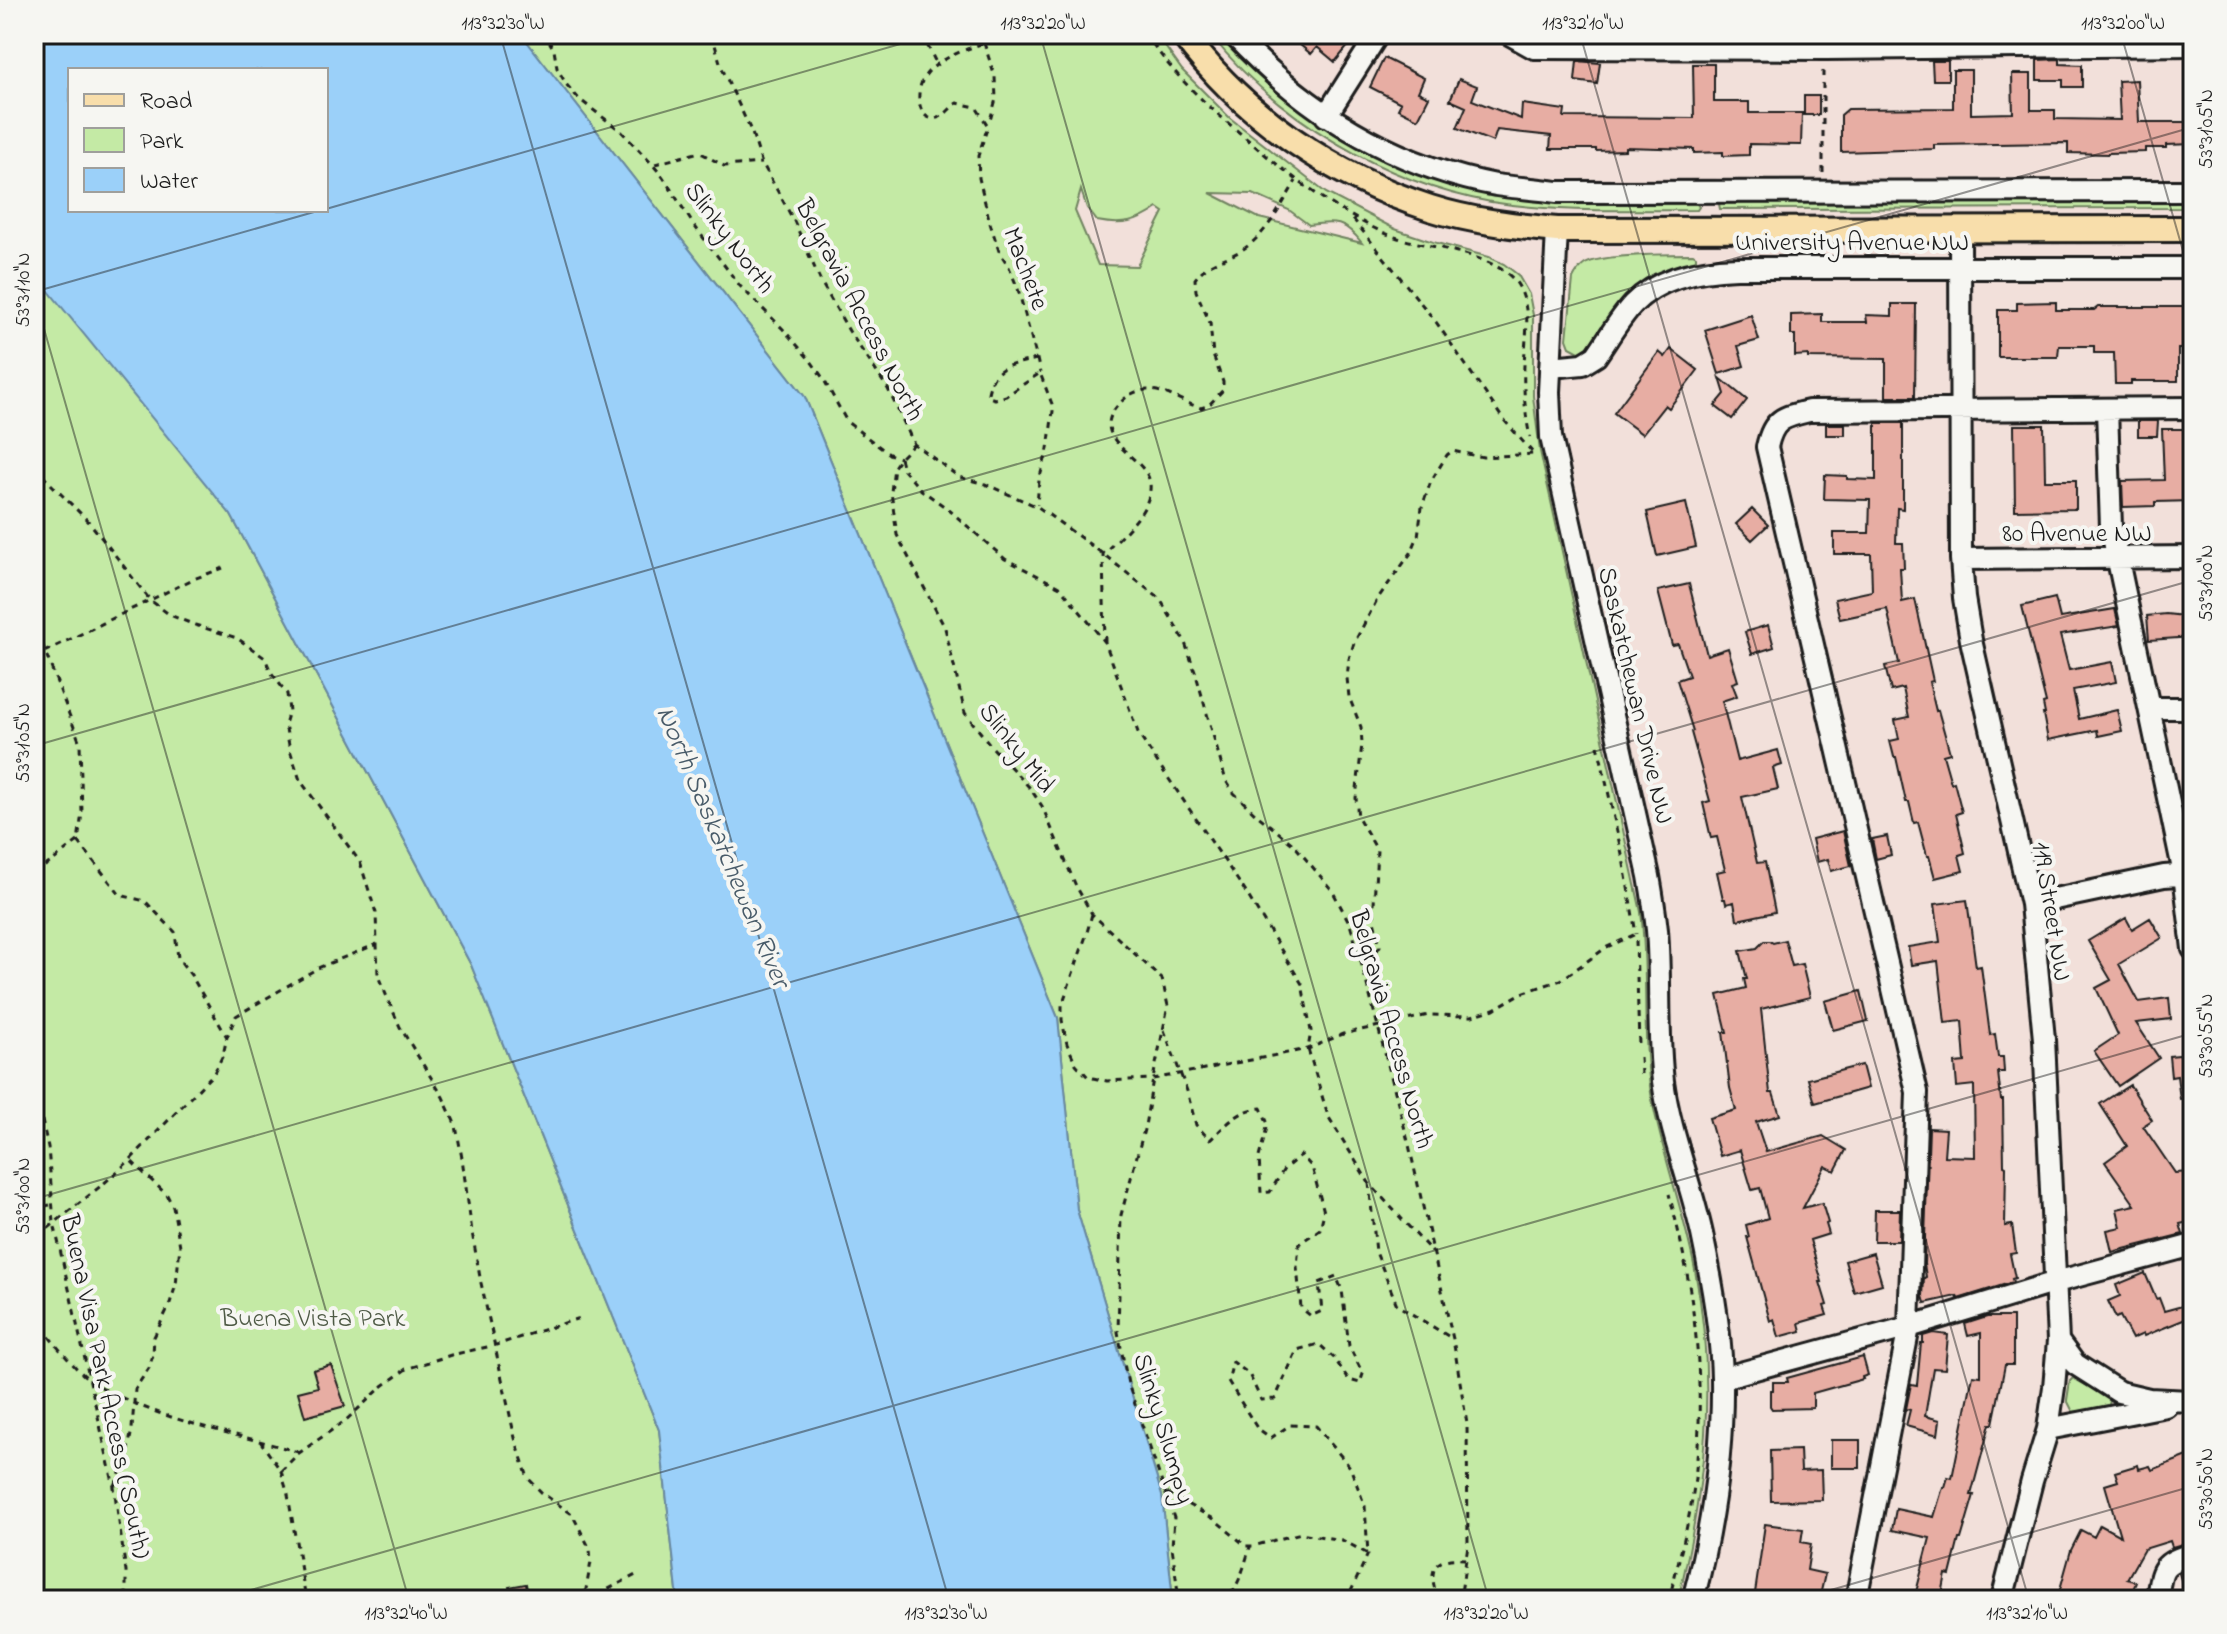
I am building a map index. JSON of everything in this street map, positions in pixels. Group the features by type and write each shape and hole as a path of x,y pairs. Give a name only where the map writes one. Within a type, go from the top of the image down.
{"main road":[{"path":"1183,34 1231,89 1275,126 1323,160 1378,188 1431,208 1476,220 1557,230"},
{"name":"University Avenue NW","path":"1557,230 2193,229"}],"street":[{"path":"1233,34 1265,68 1326,116 1378,34"},
{"path":"1509,34 1534,48 1825,44 2193,45"},
{"name":"University Avenue NW","path":"1326,116 1390,151 1440,171 1495,184 1557,192 2193,191"},
{"name":"University Avenue NW","path":"1708,192 1709,230"},
{"name":"119 Street NW","path":"1960,229 1961,559 1964,598 2031,904 2044,1039 2058,1341 2048,1429 2002,1600"},
{"name":"Saskatchewan Drive NW","path":"1557,230 1549,392 1551,437 1649,876 1657,929 1663,1083 1702,1232 1713,1292 1722,1378 1719,1455 1693,1600"},
{"name":"University Avenue NW","path":"1550,367 1590,361 1639,298 1661,284 1690,273 1737,268 2193,268"},
{"path":"1856,1600 1909,1327 1917,1092 1767,447 1771,430 1784,416 1809,411 2193,408"},
{"path":"2107,409 2111,527 2189,874 2193,949"},
{"name":"80 Avenue NW","path":"1961,559 2193,557"},
{"path":"2151,708 2193,708"},
{"path":"2031,904 2164,876 2189,874"},
{"path":"1722,1378 2193,1245"},
{"path":"2058,1341 2075,1364 2119,1392 2149,1399 2191,1401"},
{"path":"2048,1429 2191,1401"},
{"path":"2157,1600 2160,1576 2170,1561 2193,1554"}],"path":[{"name":"Slinky North","path":"539,34 549,41 554,50 557,68 566,84 579,99 621,131 663,177 693,224 740,286 811,361 847,422 868,440 900,458"},
{"name":"Belgravia Access North","path":"712,34 721,66 752,133 762,163 794,221 821,282 888,389 914,444 959,477 985,484 1036,506 1160,599 1187,650 1226,781 1257,815 1294,845 1332,890 1350,924 1409,1145 1453,1339 1467,1424 1468,1545 1460,1600"},
{"path":"922,34 937,65"},
{"path":"986,34 984,43 959,52 926,74 917,100 921,111 931,117 942,116 957,103 976,107 988,126"},
{"path":"1146,34 1172,69 1202,101 1326,203 1397,238 1490,264 1517,283 1528,316 1523,367 1527,422 1534,454"},
{"name":"Machete","path":"984,43 995,77 996,99 978,156 979,178 999,251 1018,289 1040,373"},
{"path":"1823,192 1825,44"},
{"path":"653,165 696,153 724,166 762,163"},
{"path":"1297,180 1264,232 1241,250 1202,269 1195,279 1196,291 1210,323 1213,355 1223,390 1209,405 1201,408 1147,388 1133,393 1113,411 1111,433 1122,450 1146,473 1150,483 1149,498 1139,516 1103,554 1105,642 1139,735 1245,891 1302,984 1311,1031 1308,1049 1328,1116 1369,1183 1434,1255"},
{"path":"1350,216 1436,322 1503,419 1534,454"},
{"path":"1036,506 1053,411 1040,373 1006,396 995,399 989,397 989,385 1001,368 1037,359"},
{"path":"914,444 900,458 903,469 920,489 1005,559 1060,587 1105,642"},
{"path":"1364,971 1380,946 1374,920 1377,850 1358,817 1356,798 1361,727 1349,697 1347,678 1354,643 1385,587 1411,553 1431,481 1447,455 1452,451 1483,457 1534,454"},
{"name":"Slinky Mid","path":"900,458 894,467 891,492 897,535 945,628 965,713 1042,806 1076,886 1092,914 1162,979 1168,1006 1153,1079"},
{"path":"34,467 90,523 150,600 170,615 237,638 265,658 287,694 289,711 285,724 300,780 360,862 376,913 378,976 400,1027 443,1097 456,1126 472,1232 515,1438 528,1478 542,1493 572,1514 590,1549 586,1600"},
{"path":"34,657 191,580 223,568"},
{"path":"34,636 44,651 80,743 82,813 78,841 34,872"},
{"path":"1597,741 1636,934 1642,1082"},
{"path":"78,841 120,895 145,901 175,932 178,958 227,1037"},
{"path":"1092,914 1062,1005 1067,1044 1076,1064 1088,1077 1107,1081 1153,1079 1308,1049 1343,1034 1429,1015 1472,1016 1494,1009 1522,993 1561,980 1607,947 1636,934"},
{"path":"34,1247 41,1234 130,1160 214,1073 236,1016 318,968 379,944"},
{"path":"1163,1030 1196,1125 1210,1140 1247,1109 1261,1108 1268,1124 1259,1157 1261,1193 1270,1192 1284,1169 1301,1155 1312,1167 1324,1212 1320,1229 1299,1244 1297,1267 1301,1308 1311,1316 1322,1311 1319,1283 1336,1276 1342,1290 1349,1346 1363,1374 1360,1383 1349,1380 1334,1358 1319,1344 1297,1350 1275,1399 1261,1400 1249,1374 1233,1362 1228,1381 1257,1428 1271,1438 1290,1425 1316,1426 1350,1467 1365,1506 1368,1554 1347,1600"},
{"name":"Slinky Slumpy","path":"1153,1079 1145,1126 1121,1215 1118,1332 1128,1384 1174,1518 1172,1547 1179,1600"},
{"name":"Buena Visa Park Access (South)","path":"34,1085 48,1147 54,1223 114,1487 126,1572 126,1600"},
{"path":"114,1487 127,1455 135,1389 149,1368 154,1337 176,1285 180,1246 173,1207 167,1195 130,1160"},
{"path":"1369,1183 1376,1252 1397,1305 1453,1339"},
{"path":"1669,1600 1694,1489 1699,1402 1693,1304 1670,1194"},
{"path":"34,1208 51,1205"},
{"path":"281,1471 299,1453 345,1421 406,1369 583,1317"},
{"path":"34,1318 91,1380 133,1402 196,1425 299,1453"},
{"path":"260,1441 281,1471 288,1495 306,1600"},
{"path":"1166,1492 1214,1519 1246,1546 1301,1533 1342,1540 1368,1554"},
{"path":"1208,1600 1230,1594 1241,1576 1250,1547"},
{"path":"1436,1600 1433,1580 1438,1565 1447,1558 1466,1559"},
{"path":"586,1600 636,1575"}],"green space":[{"path":"521,34 1156,34 1182,70 1230,118 1326,193 1395,229 1489,257 1518,275 1529,294 1533,315 1533,396 1540,451 1641,912 1652,1099 1690,1248 1702,1312 1705,1436 1695,1518 1678,1600 1173,1600 1162,1496 1077,1210 1058,1018 805,397","holes":["1081,190 1087,208 1097,221 1122,223 1136,220 1158,208 1164,212 1137,266 1098,265 1075,211","1210,193 1253,194 1289,210 1309,225 1339,224 1362,243 1259,218"]},
{"path":"1210,34 1219,34 1263,80 1314,120 1370,152 1429,177 1546,201 1695,201 1699,207 1697,210 1620,210 1517,206 1451,193 1412,180 1373,163 1300,119 1237,65"},
{"path":"2193,200 2193,208 1720,209 1719,204 1721,202"},
{"path":"1693,254 1696,260 1652,277 1588,351 1581,353 1570,347 1567,339 1573,279 1583,266 1621,256"},
{"name":"Buena Vista Park","path":"34,266 231,515 471,965 659,1430 678,1600 34,1600"},
{"path":"2073,1378 2111,1398 2108,1407 2073,1412 2067,1400"}],"water":[{"name":"North Saskatchewan River","path":"34,34 521,34 805,397 1058,1018 1077,1210 1162,1496 1173,1600 678,1600 659,1430 471,965 231,515 34,273"}],"building":[{"path":"1287,34 1358,34 1335,62 1317,47 1311,54"},
{"path":"1384,58 1424,78 1418,92 1429,97 1418,119 1398,109 1401,103 1370,87"},
{"path":"2060,59 2060,64 2082,65 2082,87 2063,87 2063,80 2037,80 2037,60"},
{"path":"1577,61 1600,63 1597,84 1575,81"},
{"path":"1932,61 1948,61 1948,80 1933,80"},
{"path":"1693,64 1714,64 1714,102 1749,102 1749,113 1802,113 1801,145 1749,144 1749,155 1723,156 1723,152 1694,153 1694,149 1550,149 1551,136 1497,130 1493,142 1457,128 1466,107 1450,100 1459,79 1477,86 1472,100 1521,119 1522,104 1565,110 1564,117 1694,118"},
{"path":"1953,70 1971,70 1971,114 2013,113 2012,74 2031,74 2031,110 2055,110 2055,119 2120,120 2118,81 2137,80 2139,122 2193,122 2193,144 2108,154 2068,153 2068,143 1934,145 1934,149 1841,152 1841,115 1848,109 1953,108"},
{"path":"1804,96 1819,96 1819,115 1804,115"},
{"path":"2056,302 2056,310 2193,307 2193,349 2178,349 2178,381 2115,384 2114,353 2094,353 2094,346 2059,346 2058,357 1998,357 1998,310 2017,310 2017,303"},
{"path":"1892,304 1916,304 1915,397 1886,397 1886,359 1795,356 1791,315 1822,314 1822,322 1867,322 1866,315 1892,316"},
{"path":"1751,315 1759,340 1738,346 1744,366 1719,374 1705,330"},
{"path":"1671,349 1698,370 1669,408 1665,405 1642,434 1614,413 1659,352 1665,357"},
{"path":"1720,378 1747,400 1732,419 1715,406 1725,394"},
{"path":"2138,421 2158,421 2157,436 2138,436"},
{"path":"1876,423 1903,423 1903,509 1897,508 1896,543 1903,543 1904,568 1900,568 1902,602 1915,599 1933,681 1929,682 1950,753 1943,755 1962,812 1956,814 1965,853 1959,855 1963,871 1935,878 1918,822 1914,823 1909,802 1906,802 1890,741 1899,739 1895,720 1909,717 1903,688 1891,691 1885,666 1899,663 1887,609 1840,619 1835,599 1872,591 1871,554 1834,554 1834,533 1869,533 1870,500 1824,499 1825,475 1876,480"},
{"path":"1826,424 1845,424 1845,435 1826,435"},
{"path":"2014,425 2044,425 2045,480 2076,480 2076,509 2015,510"},
{"path":"2162,429 2184,429 2184,474 2193,474 2193,501 2123,507 2122,481 2164,480"},
{"path":"1686,503 1696,547 1657,556 1647,512"},
{"path":"1752,509 1768,525 1752,540 1736,524"},
{"path":"1689,584 1707,655 1728,648 1738,681 1732,683 1737,696 1722,701 1737,761 1778,750 1782,765 1773,768 1778,789 1742,797 1757,863 1765,862 1775,912 1737,920 1734,902 1726,904 1723,899 1717,872 1725,870 1717,837 1711,838 1703,803 1710,801 1677,680 1689,676 1678,644 1672,645 1658,591"},
{"path":"2055,598 2060,618 2115,609 2119,626 2060,635 2069,670 2112,662 2116,682 2073,690 2079,719 2117,710 2122,731 2098,736 2097,730 2048,740 2043,714 2043,704 2046,703 2022,606"},
{"path":"2166,614 2193,617 2193,637 2149,640 2147,616"},
{"path":"1768,625 1774,647 1752,654 1745,632"},
{"path":"1843,831 1851,866 1831,871 1828,859 1817,862 1812,839"},
{"path":"1887,836 1891,855 1876,859 1872,839"},
{"path":"1967,900 1976,967 1981,966 1990,1035 1995,1034 1998,1057 2003,1057 2004,1072 1998,1072 2003,1100 2005,1226 2012,1225 2016,1253 2010,1254 2015,1278 2013,1282 1958,1299 1957,1296 1925,1303 1929,1128 1946,1129 1944,1156 1975,1157 1974,1085 1957,1087 1955,1063 1965,1062 1962,1021 1945,1023 1938,961 1911,965 1908,947 1940,942 1935,904"},
{"path":"2126,918 2132,929 2150,918 2162,938 2119,964 2139,1002 2169,998 2171,1019 2136,1023 2159,1058 2118,1086 2094,1051 2118,1035 2096,988 2111,980 2088,941"},
{"path":"1785,940 1792,966 1802,964 1810,997 1761,1009 1770,1093 1773,1093 1780,1115 1756,1122 1766,1152 1823,1136 1846,1150 1835,1171 1825,1166 1803,1208 1822,1203 1828,1223 1829,1234 1810,1240 1822,1282 1827,1315 1799,1323 1801,1331 1779,1337 1774,1319 1770,1321 1747,1237 1746,1225 1768,1218 1760,1188 1752,1190 1740,1150 1720,1156 1709,1118 1736,1110 1723,1032 1727,1032 1718,995 1746,988 1744,979 1747,979 1740,951 1757,948 1764,941 1773,943"},
{"path":"1861,991 1868,1021 1833,1030 1825,1001"},
{"path":"2190,1054 2193,1098 2180,1099 2177,1076 2171,1077 2169,1056"},
{"path":"1862,1065 1868,1088 1815,1103 1808,1079"},
{"path":"2130,1085 2152,1120 2143,1126 2175,1173 2191,1172 2193,1221 2180,1224 2183,1234 2112,1252 2107,1230 2121,1227 2117,1209 2135,1205 2105,1162 2127,1146 2100,1104"},
{"path":"1875,1210 1900,1210 1899,1241 1874,1241"},
{"path":"1873,1253 1882,1284 1854,1292 1845,1261"},
{"path":"2145,1273 2164,1311 2193,1303 2193,1316 2132,1339 2108,1301 2120,1296 2116,1285"},
{"path":"1987,1317 2013,1317 2013,1365 2005,1365 1993,1424 1990,1424 1971,1495 1974,1495 1950,1575 1946,1574 1941,1600 1914,1600 1930,1538 1892,1530 1896,1509 1934,1517 1943,1487 1948,1477 1952,1478 1973,1375 1981,1376 1981,1333 1968,1336 1965,1324"},
{"path":"1933,1333 1948,1335 1945,1369 1933,1368 1925,1416 1940,1420 1938,1435 1906,1426 1911,1384 1917,1385 1923,1336"},
{"path":"1863,1357 1868,1375 1813,1393 1813,1408 1772,1409 1770,1406 1773,1382 1788,1382 1787,1378"},
{"path":"331,1365 345,1406 305,1417 298,1392 318,1387 313,1370"},
{"path":"1831,1440 1860,1440 1860,1468 1831,1468"},
{"path":"1800,1450 1801,1471 1821,1470 1822,1500 1771,1501 1770,1451"},
{"path":"2193,1454 2193,1541 2172,1547 2170,1541 2144,1549 2127,1579 2136,1582 2129,1600 2097,1588 2094,1600 2057,1600 2071,1550 2081,1530 2094,1537 2100,1525 2120,1536 2105,1485 2118,1481 2115,1472 2138,1465 2139,1469 2150,1466 2152,1470"},
{"path":"1765,1524 1803,1529 1801,1542 1811,1544 1807,1570 1825,1574 1819,1600 1754,1600"},
{"path":"2193,1568 2193,1600 2187,1600 2179,1573"},
{"path":"526,1584 529,1600 512,1600 509,1587"}]}
